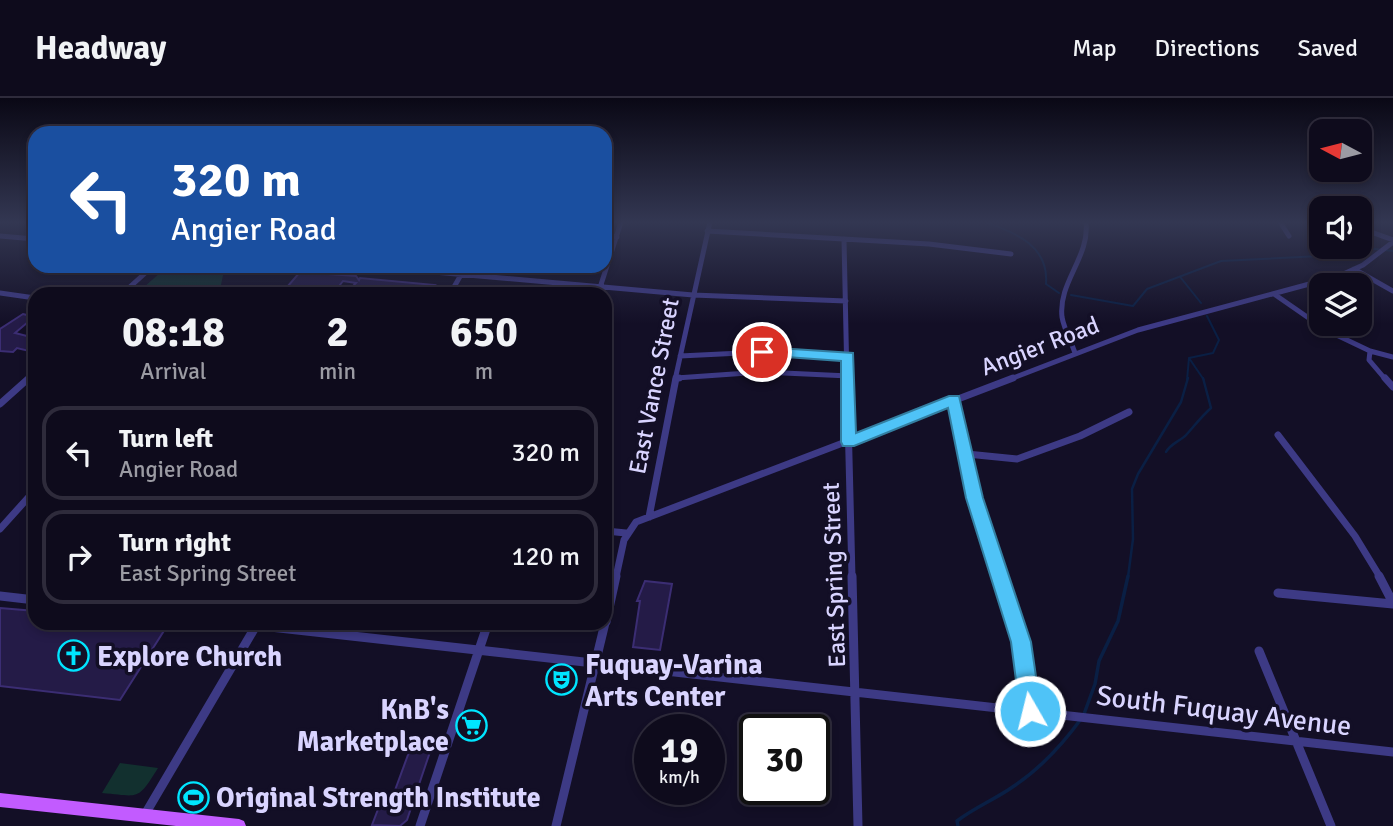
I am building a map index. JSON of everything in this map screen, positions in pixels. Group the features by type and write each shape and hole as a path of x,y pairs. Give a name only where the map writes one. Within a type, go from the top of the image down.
{"main road":[{"path":"0,800 141,821 239,826"}],"street":[{"name":"East Vance Street","path":"649,517 702,256"},
{"name":"East Spring Street","path":"845,256 857,691 858,826"},
{"path":"1075,353 1062,313 1064,297 1082,256"},
{"name":"Angier Road","path":"626,533 636,522 1075,353 1177,317 1274,294 1354,269 1375,256"},
{"path":"1354,269 1393,290"},
{"path":"130,287 145,273"},
{"path":"450,273 611,287"},
{"path":"601,286 605,273"},
{"path":"454,287 462,274"},
{"path":"612,287 693,295 846,301"},
{"path":"0,293 28,297"},
{"path":"1274,294 1326,330 1370,351 1393,357"},
{"path":"1370,351 1368,360 1391,385"},
{"path":"680,356 762,352 848,356"},
{"path":"676,378 762,372 849,376"},
{"path":"0,404 28,378"},
{"path":"954,400 975,498 1021,642 1030,711"},
{"path":"967,454 1017,459 1080,436 1129,412"},
{"path":"1278,435 1305,475 1361,545 1393,603"},
{"path":"0,529 28,498"},
{"path":"612,532 626,533 612,592"},
{"path":"1278,593 1393,603"},
{"path":"0,596 28,599"},
{"path":"141,821 253,630"},
{"name":"South Fuquay Avenue","path":"310,630 1393,752"},
{"path":"420,826 486,630"},
{"path":"556,826 603,630"},
{"path":"1259,651 1331,826"}],"green space":[{"path":"160,273 224,273 220,287 144,287"},
{"path":"120,763 158,768 141,792 130,795 102,793"}],"building":[{"path":"299,273 435,285 362,287 343,281 338,287 287,287"},
{"path":"23,314 28,315 28,322 15,333 28,336 28,351 17,348 13,352 0,351 0,329"},
{"path":"645,581 672,584 660,650 633,647 640,601 637,601"},
{"name":"Explore Church","path":"0,608 28,610 28,630 164,630 120,700 0,686"},
{"path":"412,744 432,746 407,820 400,826 372,825 382,799 391,801"}],"waterway":[{"path":"1040,256 1046,271 1046,284 1059,293"},
{"path":"1071,295 1133,306 1147,289 1221,261 1309,257"},
{"path":"1181,278 1201,303"},
{"path":"1189,358 1213,353 1219,340 1207,316"},
{"path":"1187,380 1189,358"},
{"path":"1189,358 1203,379"},
{"path":"1128,577 1133,539 1132,489 1138,474 1181,402 1188,378"},
{"path":"1166,452 1211,408 1203,379"},
{"path":"1084,714 1095,684 1099,661 1118,621 1128,576"},
{"path":"958,826 957,821 1033,772 1059,747 1081,719"}],"place":[{"name":"Explore Church","path":"74,656"},
{"name":"Fuquay-Varina Arts Center","path":"562,680"},
{"name":"KnB's Marketplace","path":"472,725"},
{"name":"Original Strength Institute","path":"193,797"}],"route":[{"path":"762,352 848,356 848,442 954,400 975,498 1021,642 1030,711"}]}
